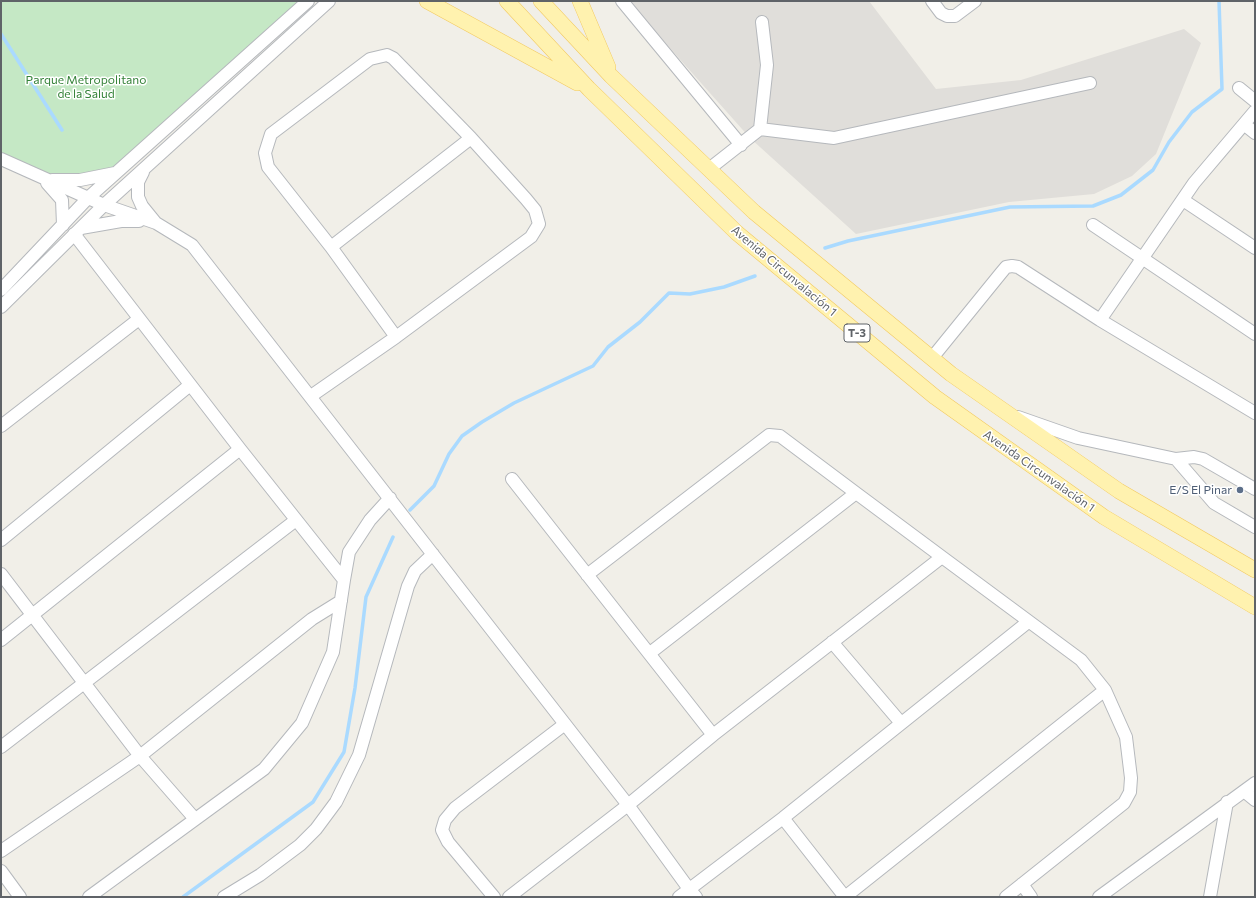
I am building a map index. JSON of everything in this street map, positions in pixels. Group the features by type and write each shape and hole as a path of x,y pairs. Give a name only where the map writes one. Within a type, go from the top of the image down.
{"main road":[{"path":"427,1 589,89"},
{"name":"Avenida Circunvalación 1","path":"507,1 589,89 737,233 935,397 1104,517 1255,607"},
{"name":"T-3","path":"541,1 611,76 754,212 951,374 1118,491 1255,570"},
{"path":"580,1 611,76"}],"street":[{"path":"1,290 88,198 308,1"},
{"path":"1,307 104,205 329,1"},
{"path":"622,1 741,145"},
{"path":"932,1 941,13 947,16 955,16 975,1"},
{"path":"709,169 760,129 768,66 762,22"},
{"path":"311,396 396,337 531,237 539,224 535,210 526,199 471,138 393,58 387,55 370,59 271,134 265,153 268,167 331,247 396,337"},
{"path":"760,129 834,138 1090,83"},
{"path":"1239,88 1255,101"},
{"path":"1100,320 1194,183 1245,125 1255,111"},
{"path":"1245,125 1255,132"},
{"path":"331,247 471,138"},
{"path":"1,159 104,205 156,223 192,244 628,805 688,894 1028,622"},
{"path":"148,164 138,182 136,189 142,206 156,223"},
{"path":"43,179 80,180 117,172"},
{"path":"43,179 62,200 63,225"},
{"path":"1183,200 1255,248"},
{"path":"77,231 121,221 156,223"},
{"path":"1092,225 1142,260 1255,334"},
{"path":"77,231 139,319 240,450 344,580"},
{"path":"48,242 57,251"},
{"path":"932,358 1001,272 1006,267 1018,267 1100,320 1255,413"},
{"path":"1,426 139,319"},
{"path":"1,540 190,385"},
{"path":"1007,413 1078,438 1176,459 1194,457 1203,459 1255,489"},
{"path":"587,575 769,435 780,436 1081,660 1105,690 1126,737 1131,778 1130,792 1124,803 1006,897"},
{"path":"1,640 240,450"},
{"path":"1176,459 1214,502 1255,527"},
{"path":"512,479 713,735"},
{"path":"650,653 856,492"},
{"path":"88,897 264,769 302,724 333,652 349,552 370,520 390,498"},
{"path":"1,747 296,520"},
{"path":"224,897 260,875 300,845 316,829 336,802 358,755 408,586 415,571 433,554"},
{"path":"509,897 628,805 713,735 942,557"},
{"path":"1,574 140,756 195,819"},
{"path":"1,851 140,756 312,619 341,601"},
{"path":"832,642 901,723"},
{"path":"783,818 845,897 1105,690"},
{"path":"494,897 448,842 442,830 445,820 455,808 565,724"},
{"path":"1099,897 1255,783"},
{"path":"1244,791 1255,800"},
{"path":"1210,897 1227,802"},
{"path":"1,871 20,897"},
{"path":"1022,884 1031,897"}],"shaded area":[{"path":"628,1 869,1 936,89 1021,80 1184,29 1201,43 1156,154 1132,176 1094,194 1009,202 856,234 750,138"}],"green space":[{"name":"Parque Metropolitano de la Salud","path":"1,1 308,1 117,172 64,181 1,159"}],"waterway":[{"path":"825,248 848,241 1010,207 1093,206 1121,195 1153,170 1169,142 1192,112 1222,89 1219,1"},
{"path":"1,34 62,130"},
{"path":"410,510 434,486 449,454 462,436 514,403 593,366 608,347 640,322 669,293 690,294 724,287 755,276"},
{"path":"183,897 313,802 344,752 355,688 366,597 393,537"}],"place":[{"name":"E/S El Pinar","path":"1240,490"}]}
